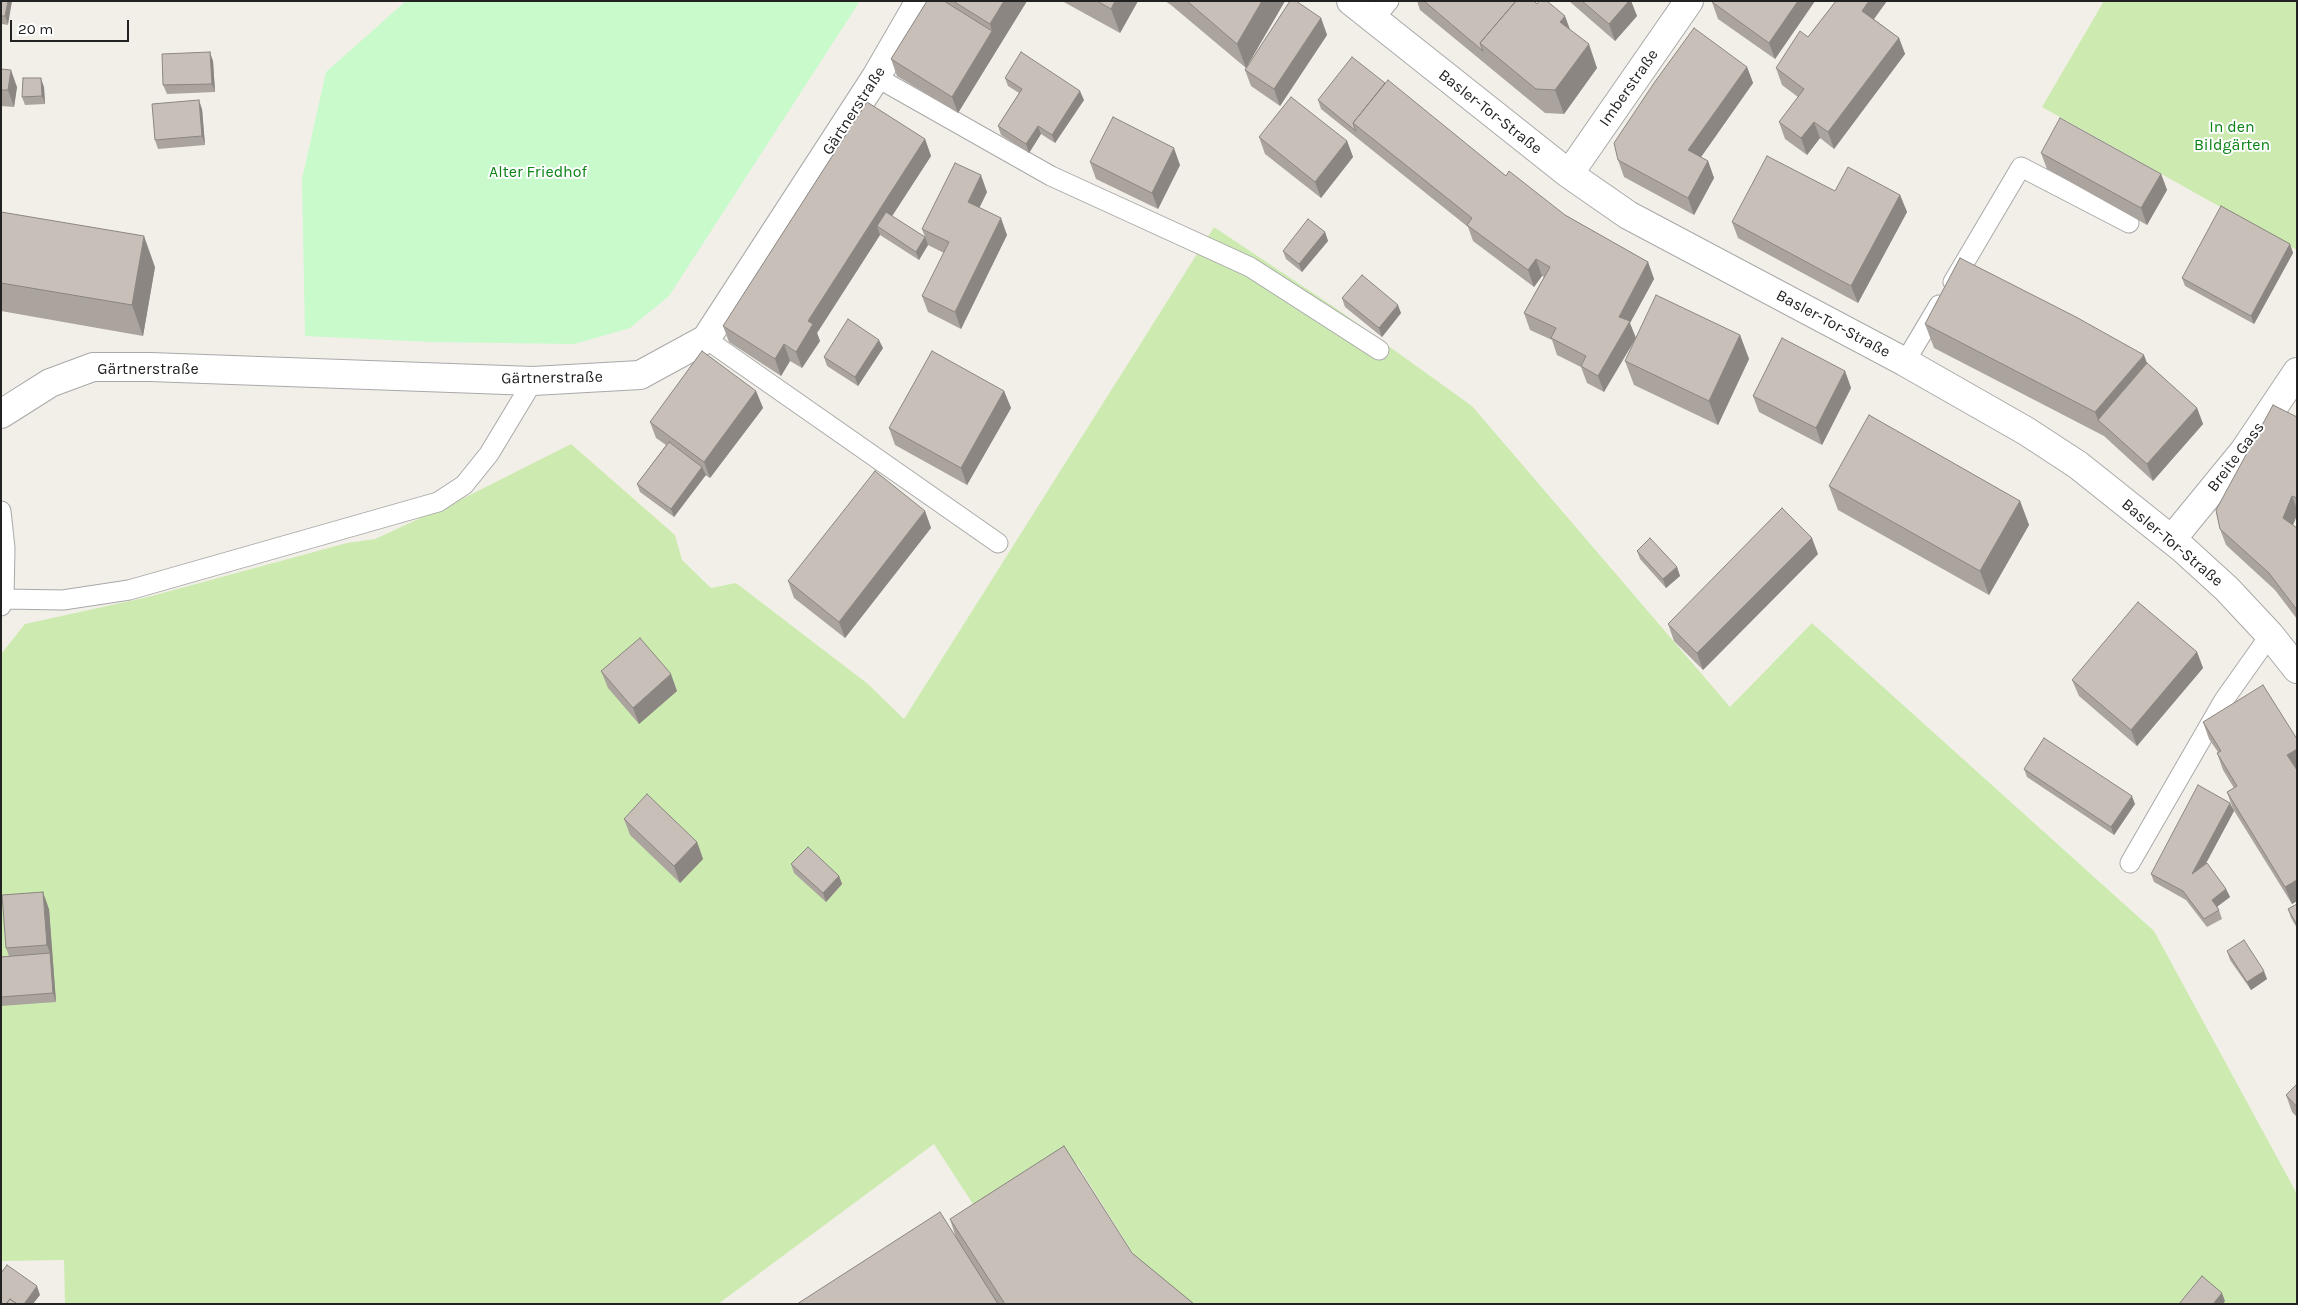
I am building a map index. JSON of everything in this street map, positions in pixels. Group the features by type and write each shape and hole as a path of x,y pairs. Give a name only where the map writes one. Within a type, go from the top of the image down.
{"street":[{"name":"Gärtnerstraße","path":"1,414 50,383 93,367 150,367 532,381 640,375 706,339 876,77 920,1"},
{"name":"Basler-Tor-Straße","path":"1351,1 1381,10 1569,174 1628,215 1905,362 2033,436 2078,465 2172,539 2227,589 2270,635 2297,669"},
{"name":"Imberstraße","path":"1569,174 1689,1"},
{"name":"Breite Gass","path":"2172,539 2244,451 2297,372"}],"lane":[{"path":"876,77 1051,176 1250,266 1379,350"},
{"path":"1905,362 2021,167 2129,223"},
{"path":"706,339 998,543"},
{"path":"2,511 5,548 3,603 63,600 129,590 438,502 464,485 489,454 532,381"},
{"path":"2130,863 2224,700 2270,635"}],"green space":[{"name":"Alter Friedhof","path":"406,1 860,1 669,296 630,328 574,344 432,342 305,336 302,179 326,72"},
{"name":"In den Bildgärten","path":"2104,1 2297,1 2297,250 2042,107"},
{"path":"1214,227 1337,309 1472,406 1730,707 1812,623 2154,931 2297,1194 2297,1304 1180,1304 1149,1279 1077,1164 982,1218 934,1144 718,1304 65,1304 64,1260 1,1261 1,654 25,624 148,597 347,543 375,539 464,498 571,444 675,535 682,560 711,588 736,583 868,684 904,719"}],"building":[{"path":"1,1 8,1 5,16 1,16"},
{"path":"927,1 944,1 992,31 952,97 891,59"},
{"path":"953,1 1004,1 990,24"},
{"path":"1097,1 1115,1 1111,9"},
{"path":"1187,1 1262,1 1237,44"},
{"path":"1290,1 1296,1 1321,18 1274,89 1245,70"},
{"path":"1424,1 1516,1 1480,43 1483,51"},
{"path":"1516,1 1534,1 1537,4 1539,1 1547,1 1565,16 1560,22 1589,44 1555,90 1536,89 1480,43"},
{"path":"1582,1 1629,1 1609,24"},
{"path":"1712,1 1798,1 1769,43"},
{"path":"1836,1 1869,1 1862,11 1899,38 1828,132 1814,122 1801,138 1779,122 1804,89 1776,68 1800,31 1808,37"},
{"path":"1694,28 1747,67 1688,150 1708,161 1688,198 1618,160 1614,143"},
{"path":"210,52 212,84 163,85 162,54"},
{"path":"1021,52 1080,91 1052,135 1038,126 1026,144 998,126 1022,89 1005,78"},
{"path":"1352,57 1385,83 1353,123 1356,131 1318,100"},
{"path":"1,69 11,70 8,90 1,90"},
{"path":"23,78 41,78 42,96 22,97"},
{"path":"1388,80 1506,176 1509,171 1565,215 1648,262 1619,317 1630,321 1598,376 1581,366 1586,356 1551,338 1556,328 1524,313 1550,267 1536,259 1528,270 1467,225 1472,218 1353,123"},
{"path":"1291,97 1347,141 1315,182 1259,137"},
{"path":"199,100 202,136 155,140 152,104"},
{"path":"867,102 925,139 808,321 813,324 796,352 784,344 775,359 723,326"},
{"path":"1113,117 1174,148 1152,193 1090,162"},
{"path":"2060,118 2161,174 2141,208 2041,153"},
{"path":"1767,156 1835,191 1848,167 1900,195 1851,286 1732,222"},
{"path":"955,163 981,175 968,202 1001,218 955,312 922,296 949,242 922,229"},
{"path":"2221,206 2290,244 2251,316 2182,278"},
{"path":"1,212 144,236 132,305 1,283"},
{"path":"886,212 925,237 916,252 877,226"},
{"path":"1308,219 1325,232 1299,264 1283,251"},
{"path":"1960,258 2076,317 2144,355 2095,412 1925,324"},
{"path":"1362,275 1398,305 1379,328 1342,298"},
{"path":"1656,295 1740,335 1709,401 1625,361"},
{"path":"848,319 879,340 855,377 824,357"},
{"path":"1782,338 1845,371 1816,428 1753,396"},
{"path":"702,351 756,391 704,462 650,422"},
{"path":"932,351 1004,391 961,468 889,428"},
{"path":"2147,363 2197,408 2147,464 2098,420"},
{"path":"2273,405 2297,417 2297,498 2292,496 2283,518 2297,528 2297,610 2269,573 2220,529 2216,510"},
{"path":"1869,415 2020,501 1980,571 1829,486"},
{"path":"669,442 702,467 671,509 637,484"},
{"path":"875,471 925,511 839,622 788,581"},
{"path":"1782,508 1812,538 1697,653 1668,624"},
{"path":"1650,538 1677,567 1663,579 1637,551"},
{"path":"2138,602 2197,652 2131,730 2072,680"},
{"path":"640,638 671,674 633,708 601,671"},
{"path":"2263,685 2297,739 2297,749 2287,755 2297,770 2297,880 2285,887 2227,792 2237,786 2217,753 2221,751 2203,722"},
{"path":"2044,738 2132,796 2111,827 2024,769"},
{"path":"2198,785 2230,803 2192,874 2207,863 2226,889 2212,900 2219,910 2204,919 2183,891 2151,874"},
{"path":"647,794 697,842 674,866 624,819"},
{"path":"808,847 839,876 823,893 791,864"},
{"path":"43,892 47,945 6,948 2,895"},
{"path":"2297,904 2297,925 2288,909"},
{"path":"2244,940 2264,971 2247,982 2227,951"},
{"path":"50,953 53,993 1,997 1,957"},
{"path":"2297,1084 2297,1107 2286,1095"},
{"path":"1064,1146 1132,1253 1194,1304 1005,1304 950,1219"},
{"path":"940,1212 998,1304 797,1304"},
{"path":"7,1265 37,1286 24,1304 17,1304 10,1299 6,1304 1,1304 1,1273"},
{"path":"2202,1276 2222,1293 2213,1304 2179,1304"},
{"path":"10,1299 17,1304 6,1304"}]}
